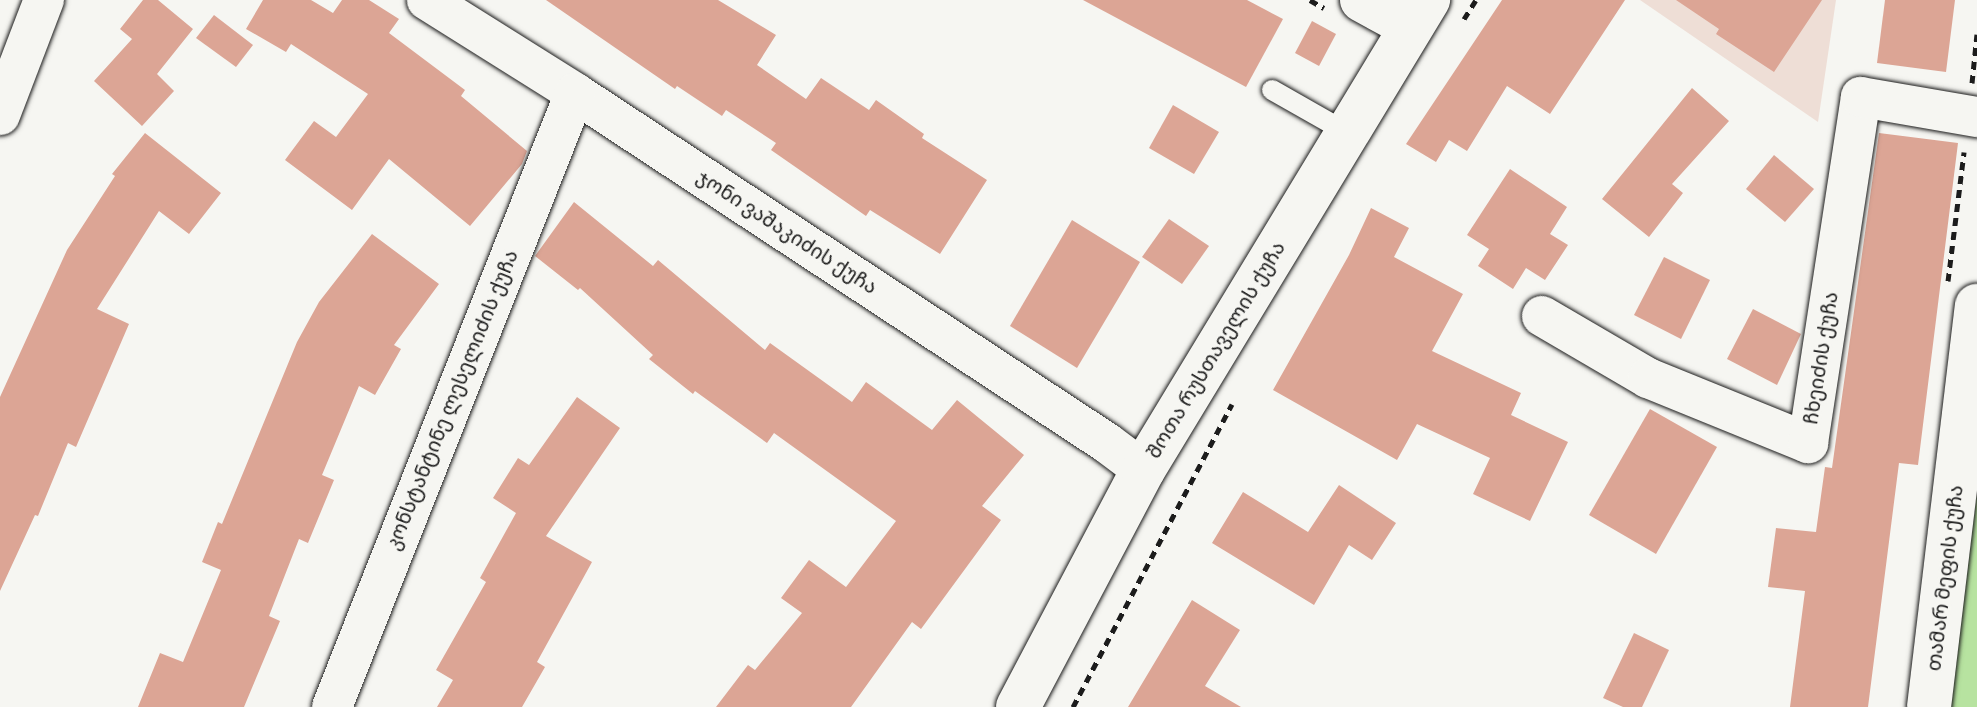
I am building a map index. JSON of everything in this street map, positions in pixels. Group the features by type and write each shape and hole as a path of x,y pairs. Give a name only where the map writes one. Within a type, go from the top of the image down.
{"main road":[{"path":"1362,0 1419,13"},
{"name":"შოთა რუსთაველის ქუჩა","path":"1018,707 1143,470 1419,13"},
{"name":"თამარ მეფის ქუჩა","path":"1929,707 1962,298"}],"street":[{"path":"0,115 44,0"},
{"name":"ჯონი ვაშაკიძის ქუჩა","path":"427,0 575,93 1143,470"},
{"name":"კონსტანტინე ლესელიძის ქუჩა","path":"332,707 575,93"},
{"name":"ჩხეიძის ქუჩა","path":"1542,316 1648,378 1808,443 1861,97 1973,116"}],"lane":[{"path":"1272,90 1346,132"}],"path":[{"path":"1962,298 1977,34"},
{"path":"1073,707 1236,396"}],"shaded area":[{"path":"1640,0 1836,0 1818,122"}],"green space":[{"path":"1977,493 1977,707 1950,707"}],"building":[{"path":"143,0 158,0 193,29 157,74 174,91 142,126 94,81 132,39 120,29"},
{"path":"263,0 311,0 333,13 342,0 369,0 399,19 389,33 465,90 461,96 527,151 522,164 470,226 389,159 352,210 285,160 314,121 336,137 368,94 291,44 286,52 246,29"},
{"path":"546,0 718,0 776,35 757,65 806,99 821,78 869,110 876,100 924,134 922,138 987,180 940,254 870,210 866,216 771,150 776,143 726,110 722,116 677,86 675,89"},
{"path":"1083,0 1247,0 1283,19 1246,87"},
{"path":"1502,0 1625,0 1550,114 1507,86 1467,151 1449,140 1436,162 1406,144"},
{"path":"1676,0 1822,0 1774,72 1716,34 1719,29"},
{"path":"1885,0 1955,0 1946,72 1877,63"},
{"path":"214,15 253,45 236,67 196,38"},
{"path":"1312,21 1336,34 1319,66 1295,53"},
{"path":"1692,88 1729,121 1672,184 1683,193 1649,237 1602,199"},
{"path":"1173,105 1219,132 1194,174 1149,148"},
{"path":"145,133 221,193 189,234 159,211 97,309 129,324 76,447 68,443 38,516 35,515 0,591 0,397 67,250 115,176 112,174"},
{"path":"1879,133 1958,143 1918,465 1899,463 1868,707 1790,707 1805,591 1768,587 1776,528 1816,532 1825,467 1832,468"},
{"path":"1774,155 1814,189 1785,222 1746,189"},
{"path":"1510,169 1567,207 1550,234 1568,245 1545,280 1526,268 1513,289 1478,266 1489,249 1467,235"},
{"path":"574,202 653,266 658,260 765,350 770,343 852,402 866,382 932,430 957,400 1024,455 982,506 1001,520 921,629 912,622 851,707 716,707 748,665 755,670 802,613 781,598 809,560 846,587 896,521 774,433 767,443 695,391 693,394 649,359 653,355 580,288 578,290 535,256"},
{"path":"1371,208 1409,228 1394,257 1463,294 1432,351 1521,393 1511,415 1568,442 1530,521 1473,494 1490,458 1417,424 1397,460 1273,390 1349,255"},
{"path":"1169,219 1209,246 1182,284 1142,257"},
{"path":"1072,220 1140,262 1077,368 1010,326"},
{"path":"372,234 439,284 394,345 401,349 375,395 359,386 322,475 334,480 308,543 299,539 269,616 280,621 244,707 138,707 160,653 183,662 221,570 202,562 218,522 222,524 297,342 319,302"},
{"path":"1664,257 1710,280 1681,339 1634,315"},
{"path":"1753,309 1801,334 1777,385 1727,359"},
{"path":"577,397 620,428 546,536 592,562 537,662 545,667 522,707 437,707 453,680 436,670 486,582 480,578 516,513 493,498 518,458 529,465"},
{"path":"1650,409 1717,447 1656,554 1589,515"},
{"path":"1339,485 1396,523 1372,560 1349,545 1314,605 1212,543 1243,492 1308,532"},
{"path":"1192,600 1240,630 1205,686 1241,707 1128,707"},
{"path":"1634,633 1669,650 1642,707 1623,707 1603,698"}]}
